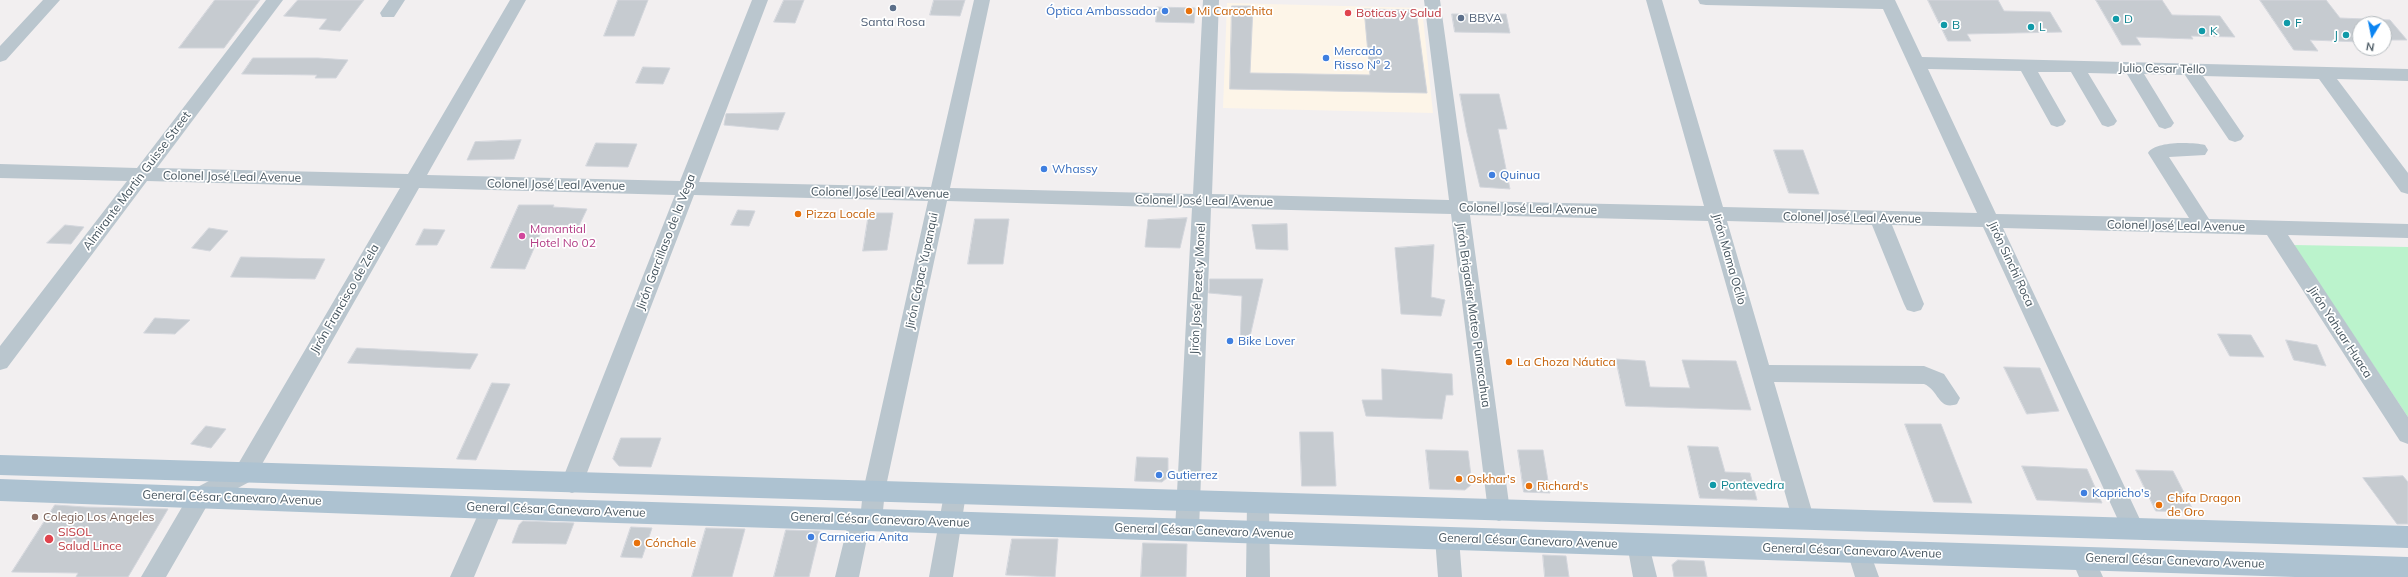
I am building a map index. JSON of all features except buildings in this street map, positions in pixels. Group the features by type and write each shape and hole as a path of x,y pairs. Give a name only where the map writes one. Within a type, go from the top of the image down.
{"main road":[{"path":"0,465 2408,537"},
{"name":"General César Canevaro Avenue","path":"0,490 492,508 1859,551 2087,568 2288,571 2408,568"}],"street":[{"path":"0,56 52,0"},
{"name":"Almirante Martin Guisse Street","path":"0,362 275,0"},
{"name":"Jirón Francisco de Zela","path":"245,473 518,0"},
{"name":"Jirón Garcillaso de la Vega","path":"572,483 760,0"},
{"name":"Jirón Cápac Yupanqui","path":"847,577 874,491 982,0"},
{"name":"Jirón José Pezet y Monel","path":"1187,530 1211,0"},
{"name":"Jirón Brigadier Mateo Pumacahua","path":"1432,0 1499,511"},
{"name":"Jirón Mama Ocllo","path":"1654,0 1803,518"},
{"path":"1706,0 1888,2"},
{"name":"Jirón Sinchi Roca","path":"1888,2 1991,221 2132,528"},
{"name":"Julio Cesar Tello","path":"1917,63 2408,75"},
{"path":"2026,65 2057,121"},
{"path":"2076,66 2108,121"},
{"path":"2132,68 2165,123"},
{"path":"2190,69 2235,136"},
{"path":"2323,72 2408,187"},
{"path":"2198,150 2159,151 2157,153 2204,226"},
{"name":"Colonel José Leal Avenue","path":"0,171 2408,231"},
{"path":"1879,218 1914,304"},
{"name":"Jirón Yahuar Huaca","path":"2273,228 2408,436"},
{"path":"1762,373 1924,375 1934,377 1941,382 1949,398"},
{"path":"153,577 200,497 245,473"},
{"path":"941,577 955,494"},
{"path":"1258,503 1258,577"},
{"path":"462,577 492,508"},
{"path":"1446,538 1450,577"},
{"path":"1639,544 1645,577"},
{"path":"1859,551 1867,577"}],"shaded area":[{"name":"Mercado Risso N° 2","path":"1227,3 1422,8 1433,113 1223,108"}],"green space":[{"path":"2293,245 2408,247 2408,417"}],"place":[{"name":"Santa Rosa","path":"893,8"},
{"name":"Óptica Ambassador","path":"1165,11"},
{"name":"Mi Carcochita","path":"1189,11"},
{"name":"Boticas y Salud","path":"1348,13"},
{"name":"BBVA","path":"1461,18"},
{"name":"D","path":"2116,19"},
{"name":"F","path":"2287,23"},
{"name":"B","path":"1944,25"},
{"name":"L","path":"2031,27"},
{"name":"K","path":"2202,31"},
{"name":"J","path":"2346,35"},
{"name":"Mercado Risso N° 2","path":"1326,58"},
{"name":"Whassy","path":"1044,169"},
{"name":"Quinua","path":"1492,175"},
{"name":"Pizza Locale","path":"798,214"},
{"name":"Manantial Hotel No 02","path":"522,236"},
{"name":"Bike Lover","path":"1230,341"},
{"name":"La Choza Náutica","path":"1509,362"},
{"name":"Gutierrez","path":"1159,475"},
{"name":"Oskhar's","path":"1459,479"},
{"name":"Pontevedra","path":"1713,485"},
{"name":"Richard's","path":"1529,486"},
{"name":"Kapricho's","path":"2084,493"},
{"name":"Chifa Dragon de Oro","path":"2159,505"},
{"name":"Colegio Los Angeles","path":"35,517"},
{"name":"Carniceria Anita","path":"811,537"},
{"name":"SISOL Salud Lince","path":"49,539"},
{"name":"Cónchale","path":"637,543"}]}
